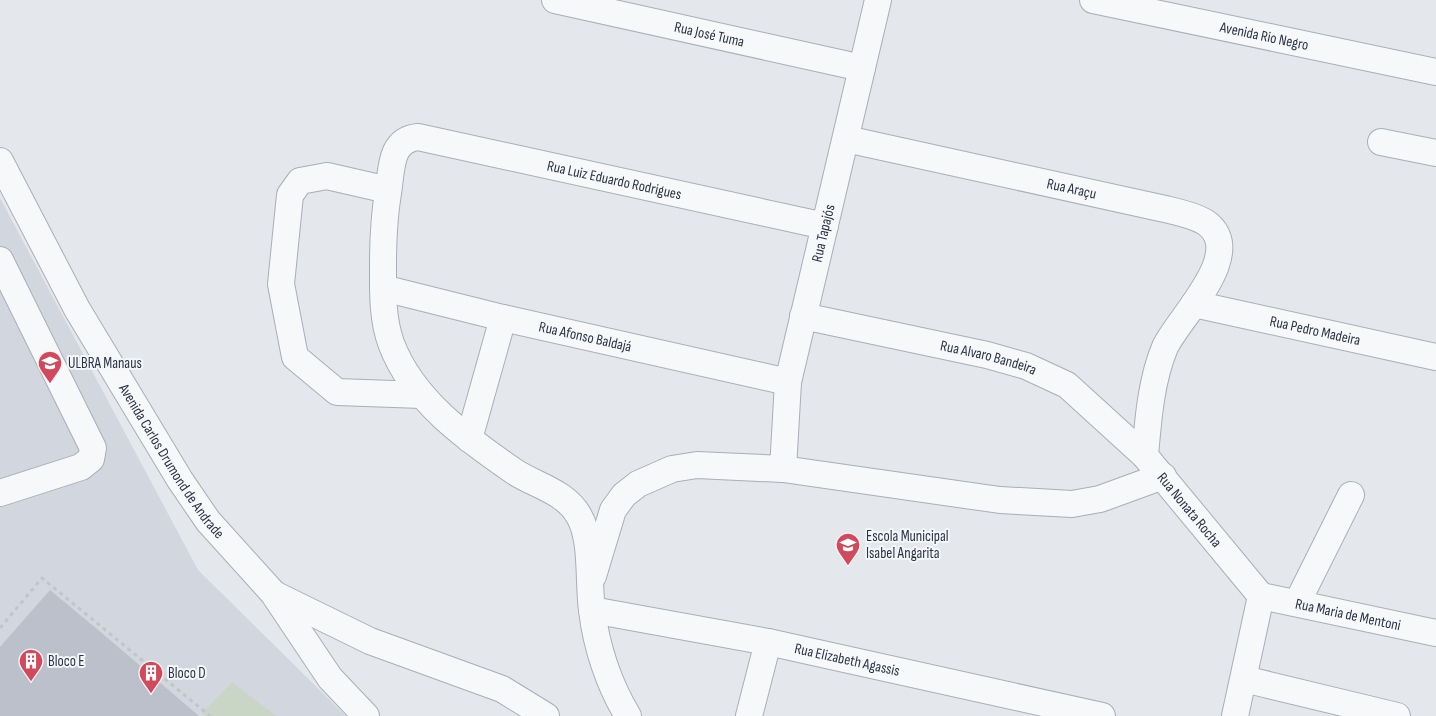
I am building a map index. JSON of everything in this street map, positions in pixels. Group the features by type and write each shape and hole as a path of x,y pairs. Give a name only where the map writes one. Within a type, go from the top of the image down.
{"street":[{"name":"Rua José Tuma","path":"555,0 862,68"},
{"name":"Rua Tapajós","path":"783,469 788,382 878,0"},
{"name":"Avenida Rio Negro","path":"1093,0 1436,72"},
{"name":"Rua Luiz Eduardo Rodrigues","path":"388,190 394,154 398,145 404,140 418,137 825,226"},
{"name":"Rua Araçu","path":"846,138 1165,209 1205,222 1216,233 1220,245 1219,257 1212,276 1194,304"},
{"path":"1381,142 1436,153"},
{"name":"Avenida Carlos Drumond de Andrade","path":"0,161 77,309 180,480 208,521 273,593 330,678 366,716"},
{"path":"422,395 336,392 296,357 281,284 290,195 300,182 327,176 388,190 383,246 384,309 391,342 404,373 422,395 469,439 517,473 554,491 574,508 583,525 592,610 603,661 628,716"},
{"path":"0,260 93,448 91,459 81,466 0,493"},
{"name":"Rua Afonso Baldajá","path":"383,288 503,318 788,382"},
{"name":"Rua Pedro Madeira","path":"1194,304 1436,357"},
{"path":"1145,456 1148,419 1165,348 1177,325 1194,304"},
{"name":"Rua Alvaro Bandeira","path":"803,316 987,355 1026,366 1068,385 1145,456"},
{"path":"469,439 503,318"},
{"name":"Rua Nonata Rocha","path":"1145,456 1261,596"},
{"path":"590,584 613,510 624,495 638,484 672,469 697,465 783,469 1000,500 1072,504 1100,499 1163,476"},
{"path":"1297,604 1351,495"},
{"name":"Avenida Carlos Drumond de Andrade","path":"273,593 370,641 502,689 546,716"},
{"path":"1235,716 1261,596"},
{"name":"Rua Maria de Mentoni","path":"1261,596 1436,632"},
{"name":"Rua Elizabeth Agassis","path":"592,610 768,642 1102,716"},
{"path":"748,716 768,642"},
{"path":"1244,679 1397,716"}],"path":[{"path":"0,628 42,578 210,716"}],"shaded area":[{"name":"ULBRA Manaus","path":"0,198 198,570 346,716 0,716"}],"green space":[{"path":"232,682 276,716 206,716 202,713"}],"building":[{"path":"50,590 199,716 0,716 0,647"}],"place":[{"name":"ULBRA Manaus","path":"50,384"},
{"name":"Escola Municipal Isabel Angarita","path":"848,566"},
{"name":"Bloco E","path":"31,682"},
{"name":"Bloco D","path":"151,694"}]}
